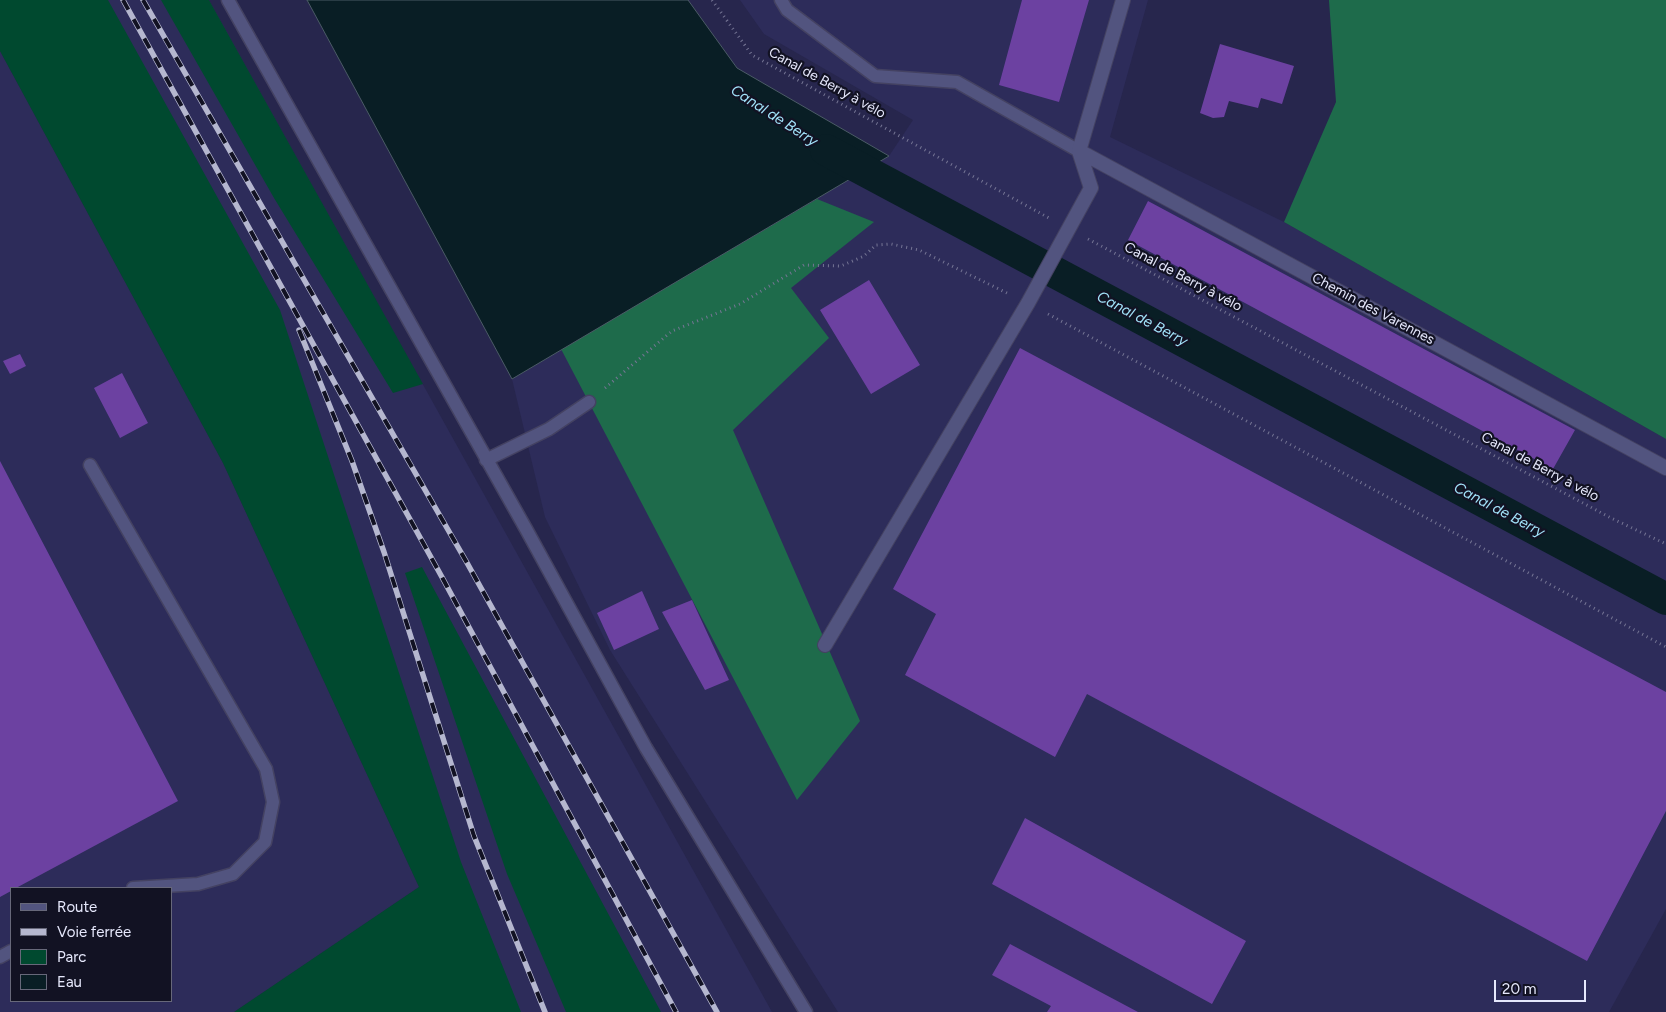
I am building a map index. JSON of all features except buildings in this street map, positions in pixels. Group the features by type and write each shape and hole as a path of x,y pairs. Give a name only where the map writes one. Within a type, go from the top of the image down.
{"street":[{"path":"825,644 1031,298 1091,188 1080,151 1123,0"},
{"name":"Chemin des Varennes","path":"1080,151 1666,468"}],"lane":[{"path":"228,0 646,748 806,1012"},
{"path":"781,0 787,10 875,76 957,82 1080,151"},
{"path":"486,460 550,429 589,402"},
{"path":"90,465 266,769 273,802 265,842 233,874 198,884 149,887"}],"path":[{"name":"Canal de Berry à vélo","path":"712,0 752,55 1068,229 1611,518 1666,544"},
{"path":"589,402 672,331 740,304 804,265 841,266 864,256 876,245 891,244 919,250 1031,298 1666,647"}],"shaded area":[{"path":"60,0 209,0 772,1012 512,1012"},
{"path":"740,0 1148,0 1110,137 1284,222 1666,439 1666,909 1609,1012 838,1012 610,650 545,517 512,379 889,156 913,120 764,34"},
{"path":"0,51 223,463 419,887 234,1012 0,1012"}],"green space":[{"path":"0,0 108,0 280,310 461,862 521,1012 234,1012 419,887 223,463 0,51"},
{"path":"161,0 209,0 423,384 393,393 274,198"},
{"path":"1329,0 1666,0 1666,439 1284,222 1336,102"},
{"path":"817,199 874,222 791,288 829,338 733,430 860,721 797,800 561,349"},
{"path":"422,567 661,1012 566,1012 507,874 405,573"}],"water":[{"path":"307,0 688,0 737,68 889,156 512,379"}],"waterway":[{"name":"Canal de Berry","path":"826,150 1666,599"}],"railway":[{"path":"123,0 443,579 676,1012"},
{"path":"143,0 466,561 717,1012"},
{"path":"299,330 352,461 384,552 474,836 545,1012"}]}
